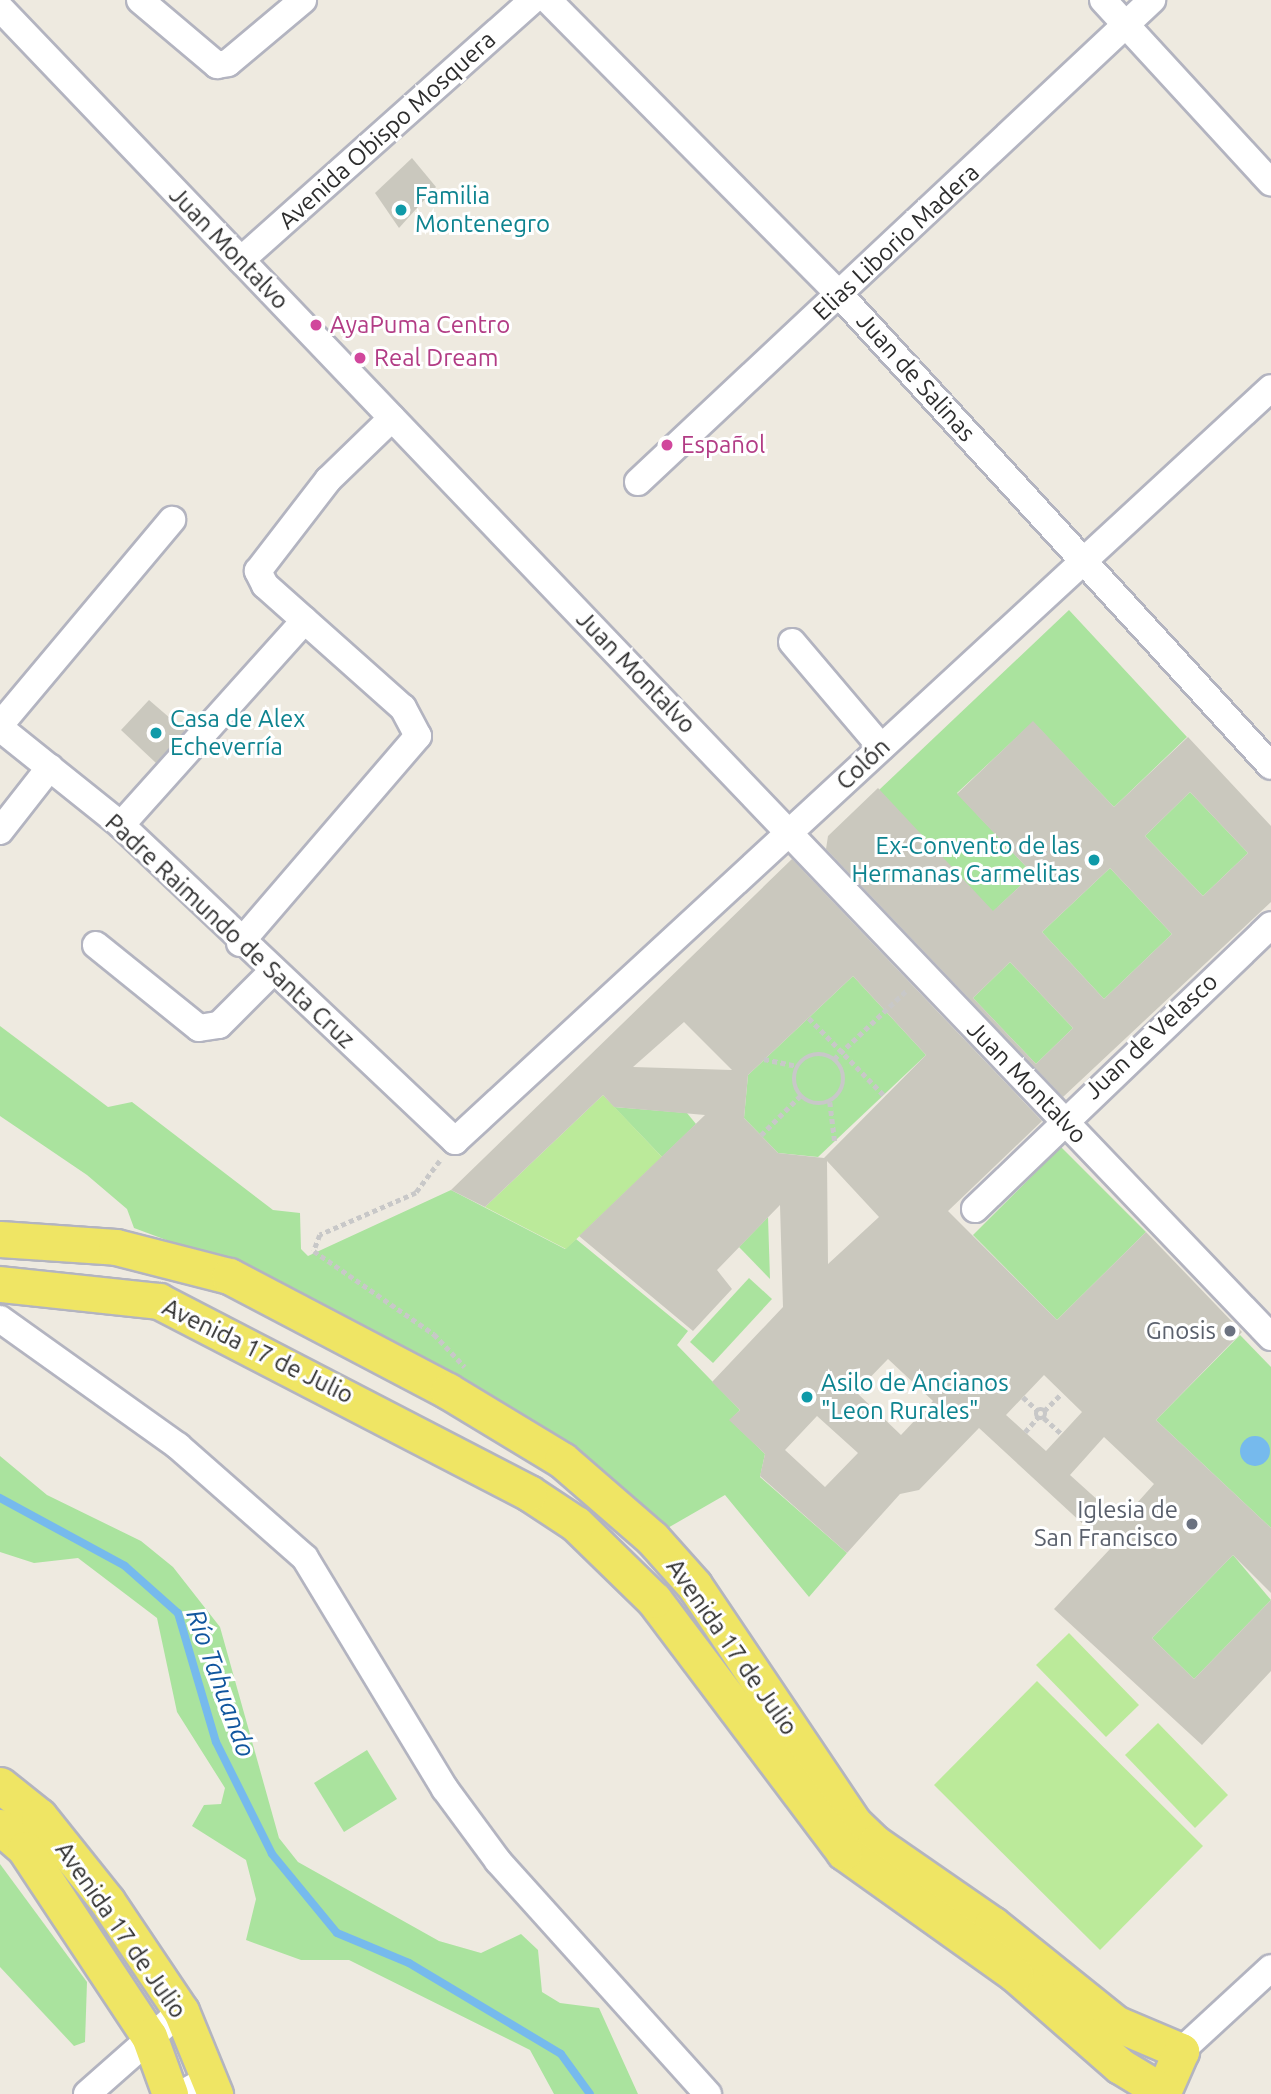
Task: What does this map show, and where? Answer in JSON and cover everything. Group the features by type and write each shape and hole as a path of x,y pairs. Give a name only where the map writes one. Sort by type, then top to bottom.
{"main road":[{"name":"Avenida 17 de Julio","path":"0,1239 116,1247 229,1276 448,1391 562,1460 652,1538 694,1585 854,1823 875,1843 992,1924 1115,2023 1181,2052"},
{"name":"Avenida 17 de Julio","path":"0,1284 159,1301 529,1493 576,1524 654,1600 844,1852 1015,1975 1120,2066 1167,2093"},
{"name":"Avenida 17 de Julio","path":"0,1785 73,1854 181,2011 202,2089"},
{"name":"Avenida 17 de Julio","path":"0,1827 25,1849 149,2036 170,2094"},
{"path":"1167,2093 1181,2052"}],"street":[{"path":"140,0 204,60 229,63 303,0"},
{"name":"Avenida Obispo Mosquera","path":"241,260 533,0"},
{"name":"Juan de Salinas","path":"548,0 840,295 1271,766"},
{"path":"1103,0 1271,183"},
{"name":"Elias Liborio Madera","path":"638,482 1128,26 1152,0"},
{"name":"Juan Montalvo","path":"0,8 1271,1337"},
{"name":"Colón","path":"455,1140 1271,388"},
{"path":"240,943 418,736 403,708 305,620 258,571 328,480 392,418"},
{"path":"0,726 172,520"},
{"path":"121,825 305,620"},
{"path":"792,642 881,747"},
{"name":"Padre Raimundo de Santa Cruz","path":"0,726 121,825 240,943 455,1140"},
{"path":"0,831 50,767"},
{"name":"Juan de Velasco","path":"975,1209 1062,1119 1271,925"},
{"path":"96,945 199,1028 219,1025 272,972"},
{"path":"0,1319 178,1446 305,1558 445,1789 498,1861 708,2094"},
{"path":"1181,2052 1271,1968"},
{"path":"87,2094 149,2036 181,2011"}],"path":[{"path":"834,1059 924,974"},
{"path":"809,1018 884,1095"},
{"path":"830,1102 813,1104 800,1096 793,1081 798,1066 818,1054 834,1059 844,1082 830,1102 835,1141"},
{"path":"764,1059 798,1066"},
{"path":"761,1135 800,1096"},
{"path":"448,1391 466,1371 463,1362 434,1334 321,1257 313,1243 416,1193 455,1140"},
{"path":"1025,1432 1062,1392"},
{"path":"1023,1397 1062,1434"}],"green space":[{"path":"1069,610 1187,737 1114,807 1033,722 957,793 1033,874 968,935 879,790"},
{"path":"1190,792 1248,853 1203,896 1145,836"},
{"path":"1110,868 1172,934 1104,999 1042,932"},
{"path":"1010,962 1073,1028 1036,1064 973,998"},
{"path":"853,976 926,1055 818,1157 778,1153 744,1118 748,1075"},
{"path":"0,1026 108,1107 132,1102 273,1210 300,1213 301,1249 308,1256 451,1190 565,1249 576,1239 688,1331 677,1345 740,1410 730,1420 765,1454 760,1477 847,1553 809,1597 725,1495 659,1533 255,1273 134,1228 127,1209 87,1175 0,1116"},
{"path":"603,1095 662,1157 566,1249 485,1207"},
{"path":"614,1107 687,1113 696,1124 662,1157"},
{"path":"1061,1147 1146,1232 1057,1320 973,1235"},
{"path":"768,1217 770,1279 739,1247"},
{"path":"749,1278 772,1299 713,1363 690,1342"},
{"path":"1240,1335 1271,1367 1271,1528 1156,1420"},
{"path":"0,1456 47,1495 141,1541 173,1567 220,1627 279,1838 298,1862 439,1941 481,1953 521,1934 538,1950 542,1992 560,2003 599,2008 638,2094 554,2094 530,2050 349,1960 301,1960 246,1940 256,1899 246,1860 192,1826 204,1805 221,1804 225,1788 177,1712 157,1618 78,1558 34,1563 0,1552"},
{"path":"1233,1555 1271,1600 1194,1679 1152,1638"},
{"path":"1069,1633 1139,1705 1106,1737 1036,1665"},
{"path":"1037,1681 1203,1846 1100,1950 934,1785"},
{"path":"1158,1723 1228,1795 1195,1828 1125,1755"},
{"path":"367,1750 397,1799 344,1832 314,1783"},
{"path":"0,1864 87,1982 85,2042 74,2046 0,1967"}],"water":[{"path":"1255,1436 1266,1440 1270,1451 1266,1462 1255,1466 1244,1462 1240,1451 1244,1440"}],"building":[{"name":"Familia Montenegro","path":"412,158 436,187 399,228 375,193"},
{"name":"Casa de Alex Echeverría","path":"149,700 185,731 156,763 121,730"},
{"name":"Ex-Convento de las Hermanas Carmelitas","path":"1033,721 1114,807 1188,737 1271,826 1271,902 1063,1097 826,849 828,836 878,788 993,911 1033,874 957,794","holes":["1190,792 1248,853 1203,896 1145,836","1110,868 1172,934 1104,999 1042,932","1010,962 1073,1028 1036,1064 973,998"]},
{"path":"792,859 1042,1121 948,1211 1057,1320 1146,1232 1242,1332 1156,1420 1271,1528 1271,1593 1233,1555 1152,1638 1194,1679 1271,1600 1271,1671 1202,1745 1054,1609 1110,1549 979,1428 919,1490 900,1494 847,1553 760,1476 765,1454 729,1420 740,1410 712,1382 783,1307 780,1205 717,1270 732,1289 693,1331 579,1236 705,1115 614,1107 603,1095 485,1207 451,1190","holes":["853,976 926,1055 824,1158 778,1153 744,1118 748,1075","684,1022 732,1070 633,1067","827,1161 879,1217 828,1264","888,1359 933,1401 901,1435 856,1392","1044,1375 1082,1412 1046,1451 1006,1415","817,1416 858,1453 825,1487 785,1450","1104,1437 1154,1484 1121,1521 1070,1475"]}],"waterway":[{"name":"Río Tahuando","path":"0,1498 125,1566 178,1613 216,1742 272,1854 337,1933 409,1963 561,2054 590,2094"}],"place":[{"name":"Familia Montenegro","path":"401,210"},
{"name":"AyaPuma Centro","path":"316,325"},
{"name":"Real Dream","path":"360,358"},
{"name":"Español","path":"667,445"},
{"name":"Casa de Alex Echeverría","path":"156,733"},
{"name":"Ex-Convento de las Hermanas Carmelitas","path":"1094,860"},
{"name":"Gnosis","path":"1230,1331"},
{"name":"Asilo de Ancianos \"Leon Rurales\"","path":"807,1397"},
{"name":"Iglesia de San Francisco","path":"1192,1524"}]}
